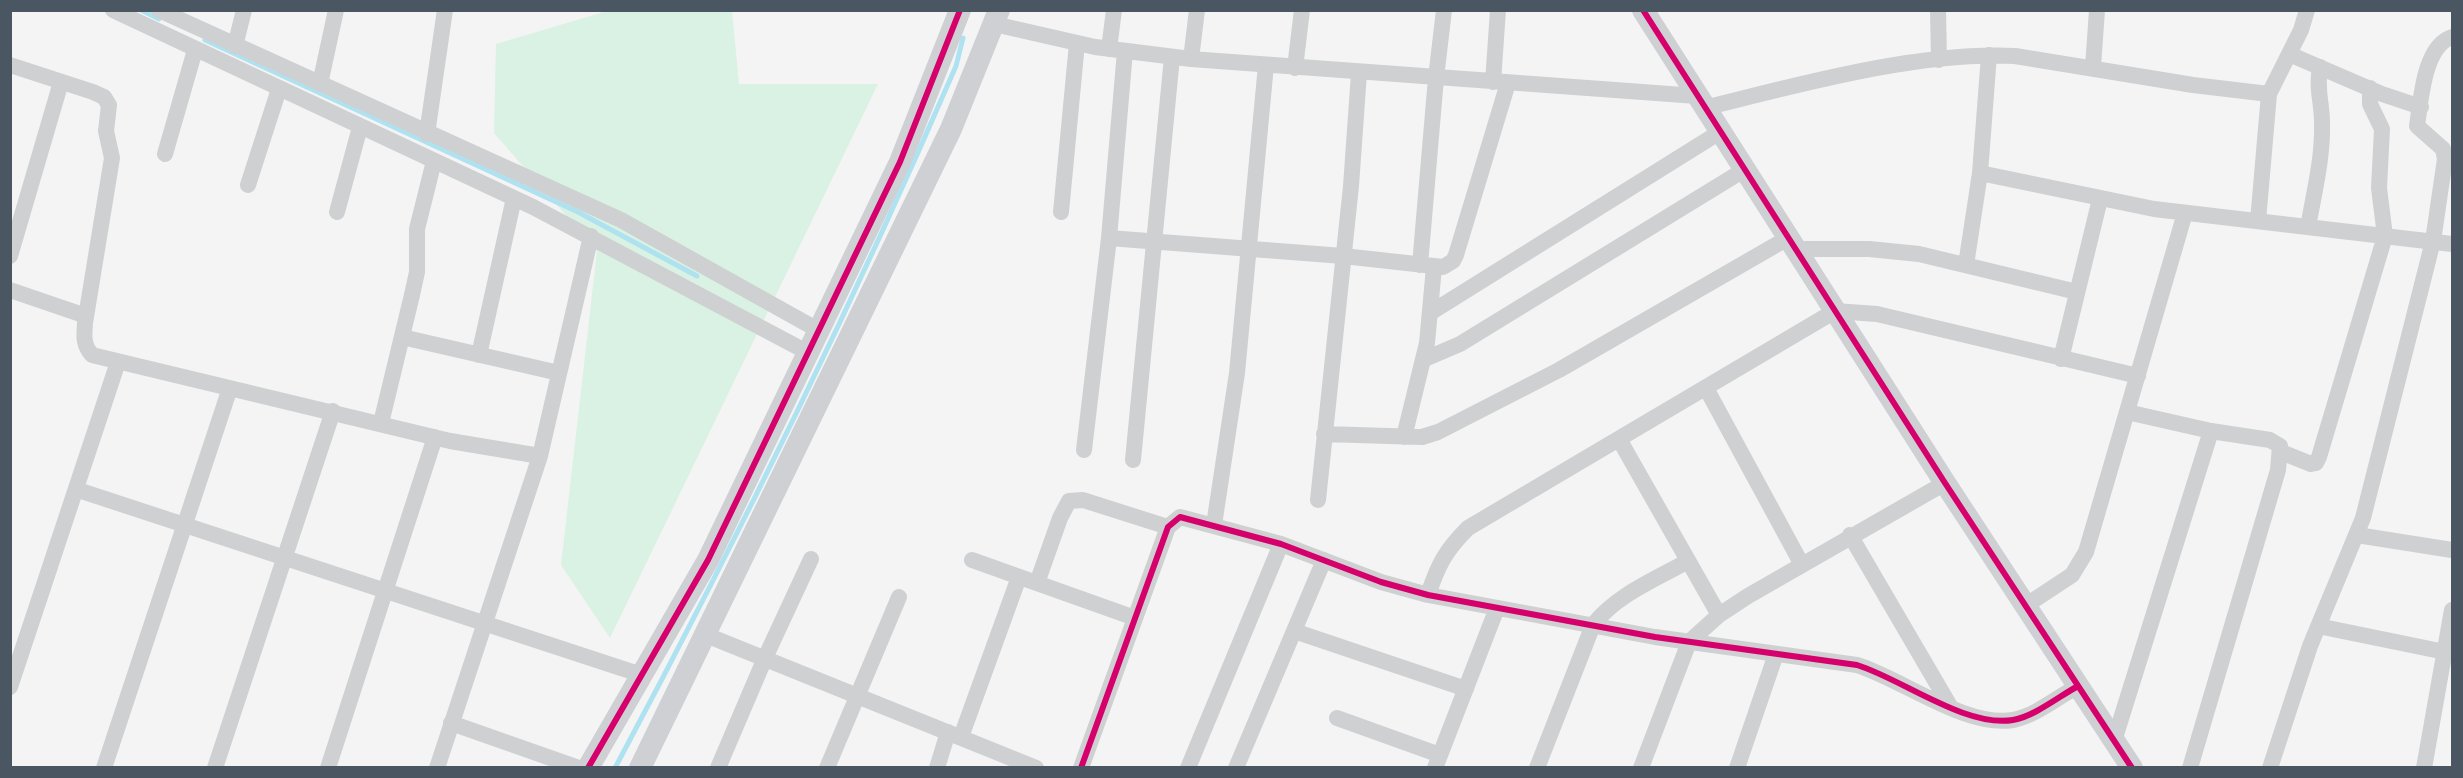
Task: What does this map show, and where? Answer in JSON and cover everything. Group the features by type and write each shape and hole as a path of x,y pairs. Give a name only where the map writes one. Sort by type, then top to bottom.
{"street":[{"path":"113,10 812,341"},
{"path":"159,10 621,220 812,341"},
{"path":"236,46 244,10"},
{"path":"320,84 336,10"},
{"path":"428,134 445,10"},
{"path":"588,768 708,560 900,162 960,10"},
{"path":"1084,450 1109,238 1117,50 1114,10"},
{"path":"1191,59 1197,10"},
{"path":"1295,68 1302,10"},
{"path":"1404,437 1425,358 1430,313 1427,266 1436,78 1444,10"},
{"path":"1109,238 1343,256 1427,266 1448,265 1456,255 1500,82 1498,10"},
{"path":"1643,10 1945,483 2132,768"},
{"path":"1938,10 1939,60"},
{"path":"2093,67 2097,10"},
{"path":"2258,221 2269,94 2301,30 2307,10"},
{"path":"640,768 951,129 997,17 1077,43 1172,57 1500,82 1701,102 1939,60 1989,55 2093,67 2193,85 2269,94"},
{"path":"2270,768 2318,626 2357,535 2433,241 2445,159 2443,149 2438,143 2417,126 2430,58 2438,44 2452,37"},
{"path":"1061,212 1077,43"},
{"path":"165,154 195,50"},
{"path":"2289,54 2421,107"},
{"path":"1966,265 1980,173 1989,55"},
{"path":"1133,460 1172,57"},
{"path":"10,65 104,97 109,105 106,130 112,158 84,339 86,349 92,355 435,437 540,456"},
{"path":"1214,525 1225,466 1237,373 1266,65"},
{"path":"2308,227 2320,151 2322,122 2317,90 2320,67"},
{"path":"1318,500 1359,73"},
{"path":"10,256 61,82"},
{"path":"2281,452 2311,464 2316,463 2319,457 2385,236 2379,188 2382,129 2370,104 2370,88"},
{"path":"248,184 279,89"},
{"path":"337,212 360,127"},
{"path":"1430,313 1720,132"},
{"path":"381,423 417,272 417,229 434,161"},
{"path":"1425,358 1460,344 1744,170"},
{"path":"1980,173 2100,199 2185,213 2452,244"},
{"path":"479,355 514,198"},
{"path":"2061,358 2100,199"},
{"path":"2025,606 2072,575 2086,552 2185,213"},
{"path":"436,768 540,456 591,236"},
{"path":"1324,434 1422,437 1457,424 1792,243 1919,254 2078,292"},
{"path":"10,290 86,316"},
{"path":"1428,595 1440,561 1449,546 1468,528 1835,311 1877,314 2138,376"},
{"path":"402,337 559,373"},
{"path":"10,687 78,490 118,362"},
{"path":"104,768 230,388"},
{"path":"1706,388 1801,563"},
{"path":"215,768 333,411"},
{"path":"2127,412 2211,431 2270,440 2280,446 2278,471 2190,768"},
{"path":"2115,741 2211,431"},
{"path":"328,768 435,437"},
{"path":"1619,439 1719,615"},
{"path":"1641,768 1689,642 1719,615 1801,563 1945,483"},
{"path":"78,490 642,675"},
{"path":"1037,583 1060,518 1070,501 1083,500 1168,527"},
{"path":"1081,768 1168,527 1180,517 1281,544 1381,582 1428,595 1689,642 1857,665 1880,672 1950,706 1991,720 2012,720 2028,714 2078,686"},
{"path":"2357,535 2452,550"},
{"path":"1850,536 1950,706"},
{"path":"1188,768 1281,544"},
{"path":"718,768 811,559"},
{"path":"972,560 1136,618"},
{"path":"1236,768 1324,560"},
{"path":"1537,768 1593,625 1601,614 1624,597 1688,561"},
{"path":"937,768 955,734 1019,577"},
{"path":"826,768 899,597"},
{"path":"1337,718 1437,761 1497,608"},
{"path":"2424,768 2452,610"},
{"path":"2318,626 2445,652"},
{"path":"1294,631 1466,689"},
{"path":"706,635 1036,768"},
{"path":"1737,768 1776,654"},
{"path":"451,723 579,768"}],"green space":[{"path":"607,11 732,11 739,84 878,84 610,638 561,565 597,251 494,133 496,44"}],"waterway":[{"path":"141,10 159,19"},
{"path":"615,768 750,508 877,244 956,66 963,38"},
{"path":"205,40 578,212 697,276"}],"cycle path":[{"path":"588,768 708,560 900,162 960,10"},
{"path":"1643,10 1945,483 2132,768"},
{"path":"1081,768 1168,527 1180,517 1281,544 1381,582 1428,595 1655,637 1857,665 1955,710 1995,721 2013,720 2030,715 2078,686"}]}
